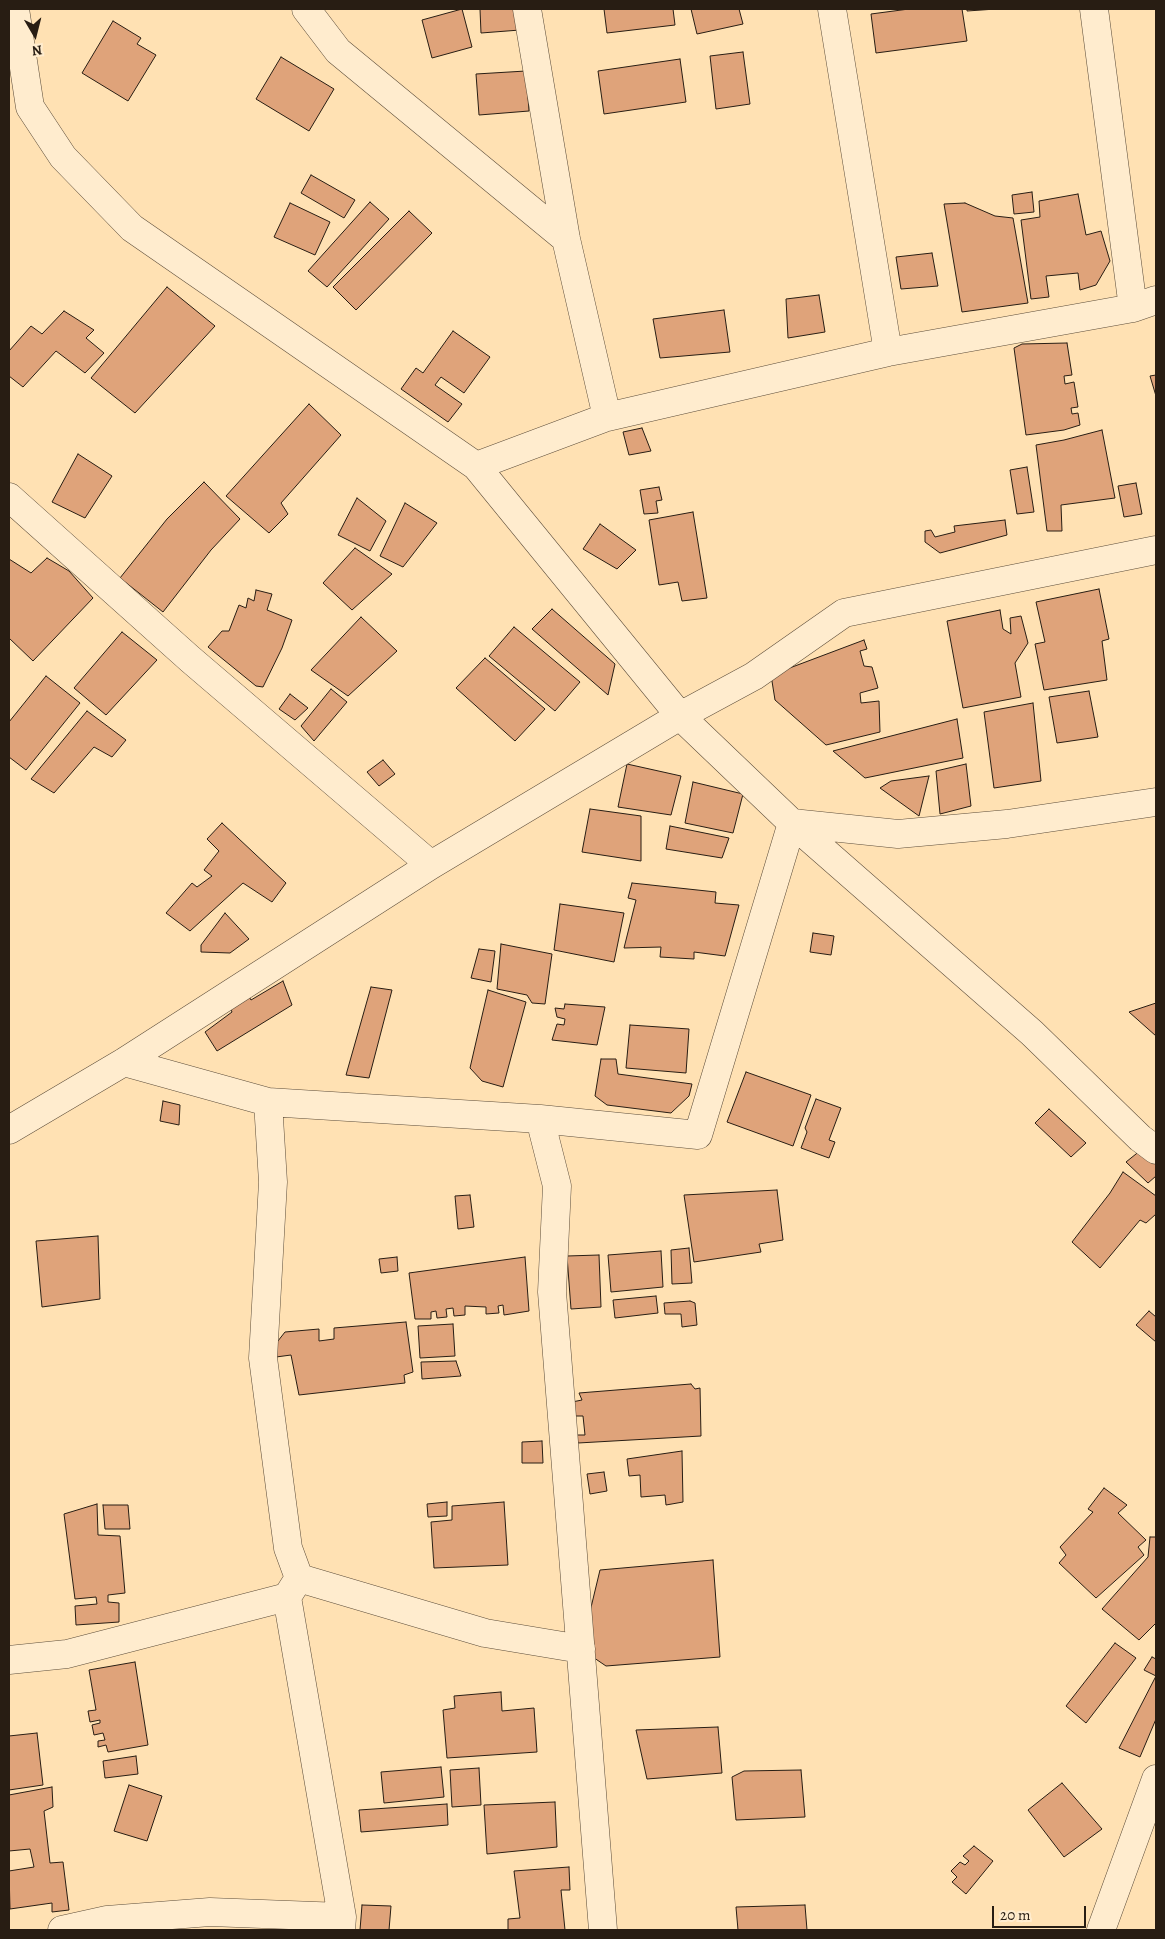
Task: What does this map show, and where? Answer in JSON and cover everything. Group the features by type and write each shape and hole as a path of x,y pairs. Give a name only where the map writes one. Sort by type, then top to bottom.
{"street":[{"path":"15,9 30,106 63,156 132,228 476,466 680,716 792,824 1032,1033 1151,1141"},
{"path":"306,9 338,51 566,239"},
{"path":"527,9 566,239 607,417"},
{"path":"832,9 888,352"},
{"path":"476,466 607,417 888,352 1145,304 1094,9"},
{"path":"9,497 190,659 431,865"},
{"path":"9,1130 124,1062 431,865 680,716 754,676 844,612 1156,550"},
{"path":"792,824 898,834 1007,824 1156,802"},
{"path":"124,1062 268,1102 540,1119 698,1135 792,824"},
{"path":"62,1930 107,1920 210,1912 341,1923 293,1588 263,1358 273,1182 268,1102"},
{"path":"540,1119 558,1186 552,1292 603,1930"},
{"path":"9,1660 67,1654 293,1588 485,1633 581,1649"},
{"path":"1101,1930 1156,1779"}],"building":[{"path":"462,9 472,47 432,58 422,20"},
{"path":"480,9 518,9 520,30 481,33"},
{"path":"604,9 673,9 675,25 607,33"},
{"path":"691,9 739,9 743,24 697,34"},
{"path":"909,9 962,9 967,41 876,53 871,14"},
{"path":"967,9 996,9 967,11"},
{"path":"113,21 141,38 137,44 156,55 128,101 82,73"},
{"path":"743,52 750,104 716,109 710,56"},
{"path":"281,57 334,89 309,131 256,99"},
{"path":"680,59 686,102 604,114 598,71"},
{"path":"526,71 529,111 479,115 476,74"},
{"path":"311,175 355,200 344,218 301,193"},
{"path":"1032,192 1034,212 1014,214 1012,195"},
{"path":"1078,194 1086,235 1101,231 1110,261 1096,285 1080,290 1078,273 1046,276 1049,297 1031,299 1021,220 1040,217 1039,201"},
{"path":"370,202 389,219 327,287 308,271"},
{"path":"290,203 330,222 315,255 274,237"},
{"path":"965,203 995,216 1013,218 1028,303 962,312 944,204"},
{"path":"409,211 432,233 356,310 333,287"},
{"path":"932,253 938,286 901,289 896,257"},
{"path":"167,287 215,326 135,413 91,378"},
{"path":"819,295 825,332 788,338 786,299"},
{"path":"724,310 730,352 660,358 653,319"},
{"path":"64,311 94,330 86,338 104,353 85,373 56,351 23,387 9,376 9,351 31,326 42,334"},
{"path":"453,331 490,357 464,393 441,377 435,385 462,404 448,422 401,389 416,368 423,373"},
{"path":"1067,343 1072,375 1064,376 1065,384 1074,382 1078,407 1071,408 1072,414 1078,413 1080,425 1064,430 1026,435 1014,348 1022,344"},
{"path":"1156,375 1156,396 1150,376"},
{"path":"309,404 341,435 281,503 288,514 269,533 226,496"},
{"path":"642,428 651,451 629,455 623,432"},
{"path":"1102,430 1115,498 1061,505 1062,531 1047,531 1036,445"},
{"path":"78,454 112,476 85,518 52,502"},
{"path":"1027,467 1034,512 1017,514 1010,470"},
{"path":"204,482 240,519 211,550 163,612 120,578 167,519"},
{"path":"1136,483 1142,514 1124,517 1118,486"},
{"path":"659,487 662,500 656,501 658,513 644,514 640,490"},
{"path":"357,498 386,521 370,551 338,535"},
{"path":"405,503 437,523 403,567 380,556"},
{"path":"693,512 707,598 682,601 678,582 659,585 649,520"},
{"path":"1005,520 1007,535 940,553 925,542 925,531 931,530 935,537 955,532 954,526"},
{"path":"600,524 636,550 617,569 583,549"},
{"path":"355,548 392,574 352,610 323,583"},
{"path":"47,558 69,571 93,598 33,661 9,638 9,559 31,573"},
{"path":"1099,589 1109,639 1102,641 1107,680 1044,690 1035,644 1045,642 1036,602"},
{"path":"256,590 272,594 267,610 292,620 282,648 263,687 256,686 208,647 222,631 229,631 239,605 246,608 248,598 254,601"},
{"path":"552,609 615,664 608,695 532,629"},
{"path":"1000,610 1003,629 1011,634 1010,618 1021,616 1028,643 1015,663 1021,697 963,708 947,621"},
{"path":"361,617 397,651 348,696 311,670"},
{"path":"514,627 580,682 555,711 489,656"},
{"path":"122,632 157,660 106,715 74,688"},
{"path":"864,640 867,649 860,651 864,666 872,667 878,688 860,693 861,703 879,701 880,732 826,745 775,700 771,675"},
{"path":"485,658 545,709 515,741 456,688"},
{"path":"46,676 80,703 26,770 9,757 9,722"},
{"path":"331,689 347,702 314,741 301,726"},
{"path":"1089,691 1098,737 1057,743 1049,697"},
{"path":"290,694 308,708 295,720 279,709"},
{"path":"1033,703 1041,781 994,788 984,712"},
{"path":"87,711 126,740 112,757 94,747 54,793 31,779"},
{"path":"957,719 963,758 865,778 833,751"},
{"path":"383,760 395,774 379,786 367,772"},
{"path":"627,764 681,776 671,815 618,807"},
{"path":"966,764 971,806 940,814 936,771"},
{"path":"929,776 919,816 880,788 891,781"},
{"path":"693,782 743,794 733,833 685,823"},
{"path":"590,809 641,816 641,861 582,852"},
{"path":"222,823 286,883 272,902 243,883 190,931 166,913 192,883 197,887 212,876 204,870 219,851 207,839"},
{"path":"670,826 729,838 722,858 666,849"},
{"path":"632,883 716,892 715,903 739,905 725,956 694,952 694,959 660,957 661,947 624,948 636,900 628,898"},
{"path":"560,904 624,913 614,962 554,950"},
{"path":"225,913 249,939 230,953 201,952 201,945"},
{"path":"813,933 834,936 831,955 810,952"},
{"path":"501,944 552,954 545,1004 532,1003 527,995 497,989"},
{"path":"479,949 495,951 491,982 471,978"},
{"path":"283,981 292,1005 217,1051 205,1032 232,1012 229,1005 247,993 251,1000"},
{"path":"371,987 392,990 369,1078 346,1075"},
{"path":"488,990 526,1002 503,1087 482,1081 470,1068"},
{"path":"1156,1003 1156,1036 1129,1012"},
{"path":"565,1004 605,1007 597,1045 552,1040 557,1024 564,1025 565,1019 557,1017 555,1008 564,1009"},
{"path":"630,1025 689,1029 686,1073 626,1068"},
{"path":"601,1059 616,1059 618,1074 692,1084 689,1096 671,1113 607,1105 595,1096"},
{"path":"746,1072 811,1095 793,1146 727,1122"},
{"path":"816,1099 841,1108 829,1140 835,1142 829,1158 801,1148 807,1132 805,1128"},
{"path":"163,1101 180,1105 179,1125 160,1121"},
{"path":"1049,1109 1086,1143 1071,1157 1035,1123"},
{"path":"1141,1150 1156,1163 1156,1176 1148,1183 1126,1162"},
{"path":"1123,1172 1156,1196 1156,1214 1146,1223 1140,1220 1100,1268 1072,1242 1110,1193"},
{"path":"777,1190 783,1240 759,1244 761,1252 694,1262 684,1195"},
{"path":"470,1195 474,1227 458,1229 455,1196"},
{"path":"98,1236 100,1299 42,1307 36,1241"},
{"path":"689,1248 692,1283 672,1284 671,1250"},
{"path":"661,1251 663,1287 611,1292 608,1255"},
{"path":"599,1255 601,1307 571,1309 567,1256"},
{"path":"397,1257 398,1271 381,1273 379,1259"},
{"path":"525,1257 529,1311 504,1315 503,1305 498,1306 499,1313 486,1314 486,1307 465,1306 465,1315 454,1316 453,1308 446,1309 447,1317 437,1318 436,1311 431,1312 431,1319 415,1319 409,1273"},
{"path":"656,1296 658,1313 615,1318 613,1300"},
{"path":"690,1301 695,1303 697,1325 682,1327 681,1314 665,1314 664,1303"},
{"path":"1149,1311 1156,1317 1156,1342 1136,1325"},
{"path":"406,1322 413,1372 404,1375 405,1383 299,1395 291,1355 276,1357 274,1346 285,1332 319,1329 319,1341 334,1339 334,1328"},
{"path":"453,1324 455,1356 420,1358 418,1326"},
{"path":"456,1361 461,1376 422,1379 421,1362"},
{"path":"691,1384 695,1389 700,1388 701,1436 578,1443 576,1435 585,1435 583,1416 574,1416 572,1402 582,1400 579,1393"},
{"path":"542,1441 543,1463 522,1463 522,1442"},
{"path":"682,1451 683,1502 666,1505 665,1495 641,1497 640,1475 629,1476 627,1459"},
{"path":"604,1472 607,1491 590,1494 587,1474"},
{"path":"1104,1488 1127,1505 1118,1513 1146,1540 1138,1547 1144,1555 1096,1598 1059,1563 1066,1555 1060,1547 1093,1512 1088,1509"},
{"path":"447,1502 447,1516 428,1517 427,1504"},
{"path":"504,1502 508,1565 434,1568 431,1522 452,1520 452,1506"},
{"path":"97,1504 98,1535 120,1536 125,1593 108,1595 108,1602 119,1603 119,1622 76,1625 75,1606 97,1604 96,1597 75,1599 64,1514"},
{"path":"103,1505 128,1505 130,1529 105,1529"},
{"path":"1150,1537 1156,1537 1156,1623 1139,1640 1102,1609 1148,1557"},
{"path":"713,1560 720,1657 606,1666 581,1649 600,1570"},
{"path":"1115,1643 1136,1658 1086,1723 1066,1706"},
{"path":"1152,1657 1156,1659 1156,1676 1144,1670"},
{"path":"135,1662 148,1745 108,1752 106,1745 98,1747 98,1741 105,1740 103,1733 94,1735 92,1725 100,1723 100,1720 90,1722 88,1711 96,1710 89,1670"},
{"path":"1156,1676 1156,1719 1140,1757 1119,1748"},
{"path":"501,1692 502,1711 534,1708 537,1752 447,1758 443,1710 455,1708 454,1696"},
{"path":"718,1727 722,1773 647,1779 636,1730"},
{"path":"37,1733 43,1785 9,1790 9,1736"},
{"path":"136,1756 138,1774 105,1778 103,1761"},
{"path":"441,1767 444,1797 384,1803 381,1772"},
{"path":"479,1768 481,1805 452,1807 450,1770"},
{"path":"801,1770 805,1817 736,1820 732,1777 744,1771"},
{"path":"1062,1783 1102,1829 1064,1857 1028,1810"},
{"path":"129,1785 162,1796 147,1841 114,1831"},
{"path":"52,1787 53,1807 44,1811 50,1863 63,1862 69,1910 52,1912 52,1903 10,1909 9,1871 34,1867 30,1849 9,1851 9,1795"},
{"path":"555,1802 557,1847 487,1854 484,1805"},
{"path":"447,1804 448,1825 361,1832 359,1810"},
{"path":"974,1846 993,1861 966,1894 952,1882 957,1877 951,1871 960,1862 965,1865 969,1861 963,1856"},
{"path":"569,1867 570,1890 561,1890 565,1930 508,1930 508,1919 520,1918 514,1871"},
{"path":"362,1905 391,1906 389,1930 360,1930"},
{"path":"805,1905 807,1930 738,1930 736,1907"}]}
